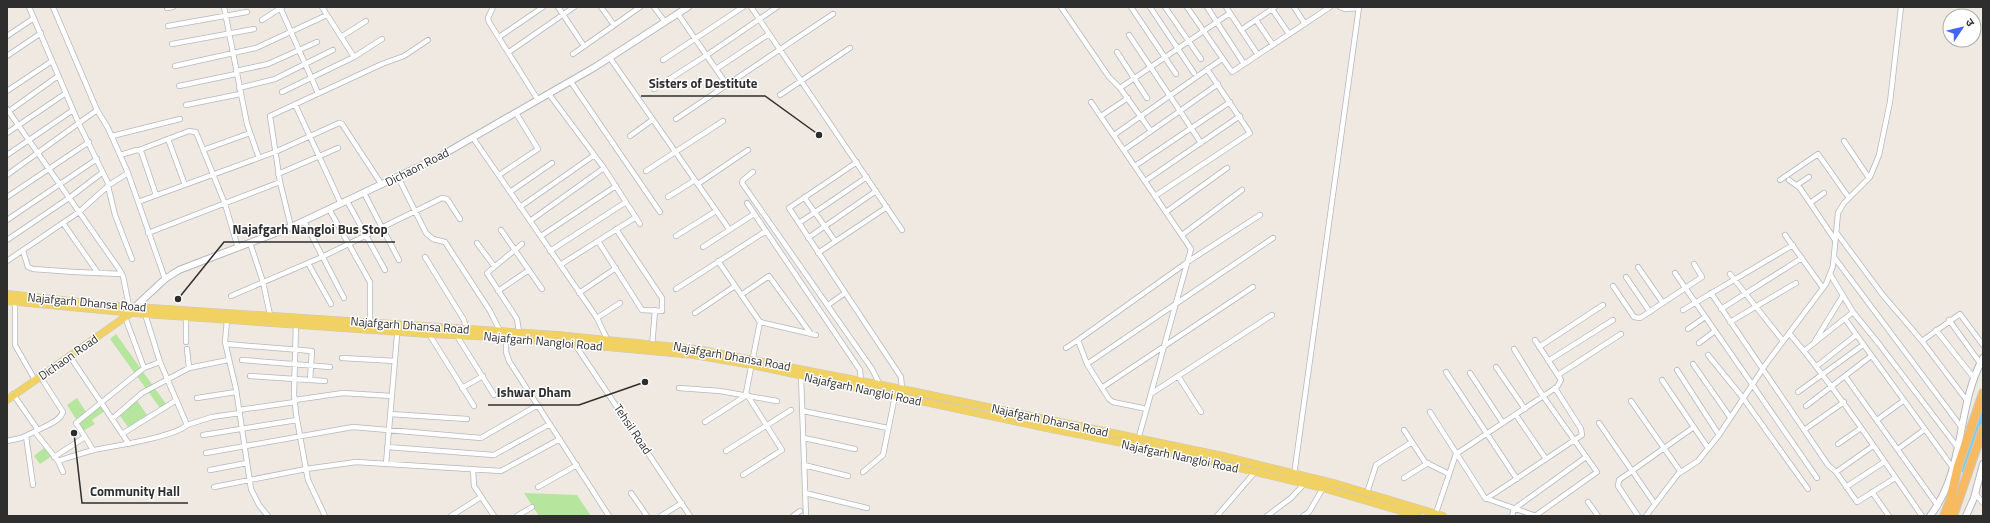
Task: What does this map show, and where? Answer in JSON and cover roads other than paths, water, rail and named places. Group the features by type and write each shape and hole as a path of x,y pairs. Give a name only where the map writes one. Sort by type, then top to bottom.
{"highway":[{"path":"1944,516 1950,501 1958,466 1983,393"},
{"path":"1953,516 1983,429"}],"main road":[{"name":"Najafgarh Dhansa Road","path":"7,294 106,305 130,311 270,315 296,320 370,322 398,328 466,329 504,333 519,332 607,339 652,347"},
{"path":"7,301 130,311"},
{"name":"Najafgarh Nangloi Road","path":"130,311 145,314 227,320 296,320 398,328 429,334 457,336 504,333 611,347 652,347 752,362 801,376 871,387 895,396 1137,446 1170,449 1209,461 1255,472 1306,480 1323,488 1418,516"},
{"name":"Dichaon Road","path":"7,400 13,394 38,378 130,311"},
{"name":"Najafgarh Dhansa Road","path":"752,362 862,381 871,387 880,385 902,389 1139,438 1170,449 1211,454 1293,477"},
{"path":"1209,461 1211,454"},
{"path":"1306,480 1368,493 1438,515"}],"street":[{"path":"29,7 79,124 98,159 109,185 115,215 132,259"},
{"path":"53,7 97,110 112,136 128,173 165,279"},
{"path":"167,8 173,7"},
{"path":"224,7 240,94 250,133 259,158"},
{"path":"262,20 281,7 318,93"},
{"path":"175,66 256,48 292,33 330,7"},
{"path":"493,7 488,18 538,100"},
{"path":"499,37 543,7"},
{"path":"558,7 584,46"},
{"path":"509,52 574,7"},
{"path":"601,7 614,25"},
{"path":"572,54 640,7"},
{"path":"654,7 665,22"},
{"name":"Dichaon Road","path":"130,311 165,279 184,268 250,244 291,227 438,158 571,82 688,7"},
{"path":"663,60 743,7"},
{"path":"751,7 902,230"},
{"path":"654,89 777,7"},
{"path":"1061,7 1110,77 1128,98 1151,131"},
{"path":"1131,7 1176,74"},
{"path":"1150,7 1194,73"},
{"path":"1165,7 1201,59"},
{"path":"1187,7 1231,72 1330,7"},
{"path":"1207,7 1244,64"},
{"path":"1226,7 1258,55"},
{"path":"1294,7 1305,24"},
{"path":"1317,7 1321,13"},
{"path":"1293,477 1358,8 1344,9 1340,7"},
{"path":"1646,516 1680,472 1696,463 1719,434 1752,384 1823,288 1830,274 1834,257 1838,213 1849,198 1870,178 1880,155 1886,129 1897,55 1901,7"},
{"path":"1241,30 1273,8 1289,34"},
{"path":"324,11 354,57"},
{"path":"168,26 247,12"},
{"path":"1120,88 1230,13"},
{"path":"678,14 727,85"},
{"path":"676,119 833,14"},
{"path":"7,36 34,18"},
{"path":"1256,20 1273,45"},
{"path":"341,37 366,21"},
{"path":"172,44 254,29"},
{"path":"7,56 41,34"},
{"path":"716,69 769,34"},
{"path":"1129,35 1201,143"},
{"path":"282,92 354,57 382,39"},
{"path":"291,227 278,174 270,116 318,93 404,56 428,40"},
{"path":"179,86 268,64 317,42"},
{"path":"780,95 850,48"},
{"path":"239,88 268,82 306,65 333,50"},
{"path":"1117,52 1147,98"},
{"path":"610,58 729,229"},
{"path":"1114,135 1222,59"},
{"path":"7,91 52,60"},
{"path":"1155,196 1250,133 1208,69"},
{"path":"58,76 10,109 18,125 122,274 144,368"},
{"path":"571,82 660,212"},
{"path":"1124,150 1218,84"},
{"path":"7,133 66,93"},
{"path":"186,105 240,94"},
{"path":"549,94 604,168 640,224"},
{"path":"1101,116 1128,98"},
{"path":"1092,102 1191,249 1189,261 1137,446"},
{"path":"1135,166 1230,102"},
{"path":"295,104 341,204"},
{"path":"7,155 73,110"},
{"path":"7,175 97,110"},
{"path":"499,175 538,149 537,144 516,113"},
{"path":"1145,181 1240,116"},
{"path":"112,136 180,119"},
{"path":"630,136 652,120"},
{"path":"646,171 723,121"},
{"path":"138,202 275,152 341,123 382,184"},
{"path":"120,155 193,131 198,135 214,174 225,204 238,248"},
{"path":"203,150 250,133"},
{"path":"473,138 597,318 611,347"},
{"path":"168,139 185,185"},
{"path":"1844,141 1870,178"},
{"path":"7,198 89,142"},
{"path":"278,174 338,148"},
{"path":"139,150 142,153 156,195"},
{"path":"668,197 696,182 748,150"},
{"path":"1780,180 1818,154 1849,198"},
{"path":"520,207 594,156"},
{"path":"7,220 98,159"},
{"path":"857,162 789,208 901,377 902,389"},
{"path":"510,192 552,163"},
{"path":"530,221 604,168"},
{"path":"1166,212 1228,168"},
{"path":"7,240 69,198 103,172"},
{"path":"753,172 743,180 742,183 872,369 880,385"},
{"path":"7,262 80,212 109,185 128,173"},
{"path":"398,177 414,211 430,238 446,242 490,310 504,333 506,352 509,361 609,516"},
{"path":"799,223 867,177"},
{"path":"1797,185 1809,177"},
{"path":"1789,180 1797,185 1835,240"},
{"path":"148,233 280,182"},
{"path":"541,236 616,186"},
{"path":"1182,235 1242,190"},
{"path":"808,238 876,191"},
{"path":"364,193 399,260"},
{"path":"1810,203 1824,193"},
{"path":"231,296 322,258 382,226 445,197 460,219"},
{"path":"804,198 835,241"},
{"path":"347,201 385,270"},
{"path":"550,251 626,202"},
{"path":"747,203 860,370 862,381"},
{"path":"818,253 887,207"},
{"path":"330,209 370,282 370,322"},
{"path":"676,236 716,211"},
{"path":"703,247 754,214"},
{"path":"1066,348 1189,261 1260,215"},
{"path":"560,265 636,217"},
{"path":"304,221 344,298"},
{"path":"63,223 98,273"},
{"path":"598,241 642,310 662,311 662,298 616,229"},
{"path":"501,230 542,289"},
{"path":"676,289 766,231"},
{"path":"1836,232 1882,294 1922,341 1968,402"},
{"path":"1785,235 1823,288"},
{"path":"1087,364 1273,238"},
{"path":"477,243 494,266"},
{"path":"250,244 263,282 270,315"},
{"path":"519,332 517,318 487,273 522,244"},
{"path":"1683,310 1793,245"},
{"path":"22,251 28,267 33,269 122,274"},
{"path":"425,257 464,320 466,329"},
{"path":"1834,257 1962,428"},
{"path":"1721,309 1802,258"},
{"path":"718,261 741,295 760,322 814,335 769,276 741,295"},
{"path":"308,263 331,304"},
{"path":"1613,286 1636,319 1640,318 1702,277 1694,264"},
{"path":"1638,267 1663,303"},
{"path":"579,292 616,268"},
{"path":"498,291 529,270"},
{"path":"1675,273 1817,478"},
{"path":"1730,274 1783,341"},
{"path":"1830,274 1842,297 1853,312 1880,344 1958,448"},
{"path":"1626,277 1650,312"},
{"path":"1730,322 1796,283"},
{"path":"695,313 735,286"},
{"path":"1103,387 1253,287"},
{"path":"828,305 844,293"},
{"path":"1711,293 1828,465 1836,472 1857,502 1895,478"},
{"path":"1813,344 1842,297"},
{"path":"7,441 26,436 37,431 53,422 61,416 63,412 15,344 15,302"},
{"path":"597,318 620,303"},
{"path":"1539,347 1603,305"},
{"path":"652,347 655,310"},
{"path":"1804,351 1853,312"},
{"path":"145,314 166,379 187,425"},
{"path":"1152,393 1272,314"},
{"path":"1922,341 1949,320 1960,314 1983,344"},
{"path":"186,317 186,342"},
{"path":"1688,329 1705,317"},
{"path":"1845,319 1953,468"},
{"path":"227,320 226,344 228,360 236,392 251,489 259,505 268,516"},
{"path":"296,320 295,401 299,436 308,480 325,516"},
{"path":"1548,361 1613,320"},
{"path":"1930,516 1945,494 1958,448 1974,378 1982,360 1949,320"},
{"path":"743,475 782,452 782,449 746,395 760,322"},
{"path":"386,464 398,328"},
{"path":"1699,343 1715,330"},
{"path":"1936,330 1974,378"},
{"path":"1789,333 1824,374 1922,516"},
{"path":"429,334 474,406"},
{"path":"1558,375 1621,334"},
{"path":"1818,366 1856,335"},
{"path":"457,336 494,395"},
{"path":"1078,340 1087,364 1111,401 1147,409"},
{"path":"1438,515 1456,454 1555,388 1561,380 1534,340"},
{"name":"Tehsil Road","path":"574,343 690,516"},
{"path":"226,344 312,351 310,380"},
{"path":"1798,392 1863,345"},
{"path":"187,349 189,368"},
{"path":"1430,412 1486,499 1535,516 1597,474 1543,396 1514,349"},
{"path":"69,355 129,444"},
{"path":"1708,355 1743,398 1808,489"},
{"path":"1806,406 1871,356"},
{"path":"342,358 395,361"},
{"path":"112,419 142,393 166,379 189,368 228,360"},
{"path":"242,360 330,367"},
{"path":"93,450 76,422 144,368 160,362"},
{"path":"1693,364 1730,417"},
{"path":"1496,367 1525,408"},
{"path":"1676,370 1719,434"},
{"path":"1446,372 1486,435 1517,479"},
{"path":"1470,374 1503,423"},
{"path":"250,376 325,381"},
{"path":"462,388 482,376"},
{"path":"801,376 806,516"},
{"path":"1178,376 1201,412"},
{"path":"1845,376 1938,506"},
{"path":"1662,380 1708,448"},
{"path":"679,388 746,395 777,401"},
{"path":"1486,499 1574,440 1582,432 1555,388"},
{"path":"196,398 236,392"},
{"path":"56,459 93,450 129,444 167,433 212,417 239,411 343,393 392,396"},
{"path":"13,394 63,472"},
{"path":"705,422 746,395"},
{"path":"863,472 883,455 895,396"},
{"path":"122,434 176,401"},
{"path":"1631,401 1680,472"},
{"path":"1877,420 1903,401"},
{"path":"1804,430 1844,402"},
{"path":"206,453 353,427 481,438 538,405"},
{"path":"726,451 791,410"},
{"path":"803,411 888,428"},
{"path":"390,414 466,419"},
{"path":"1516,415 1546,459"},
{"path":"203,435 297,420"},
{"path":"1599,423 1655,504"},
{"path":"387,447 494,455 550,424"},
{"path":"1638,516 1618,483 1663,448 1694,427"},
{"path":"1838,444 1861,428"},
{"path":"1404,430 1424,461 1449,474"},
{"path":"1898,449 1924,430"},
{"path":"26,436 33,484"},
{"path":"56,459 85,437"},
{"path":"804,438 855,450"},
{"path":"214,487 249,479 356,462 501,471 560,439"},
{"path":"1368,493 1376,465 1412,442"},
{"path":"1836,472 1873,446"},
{"path":"1512,516 1514,509 1586,457"},
{"path":"1846,486 1884,462"},
{"path":"210,470 247,463"},
{"path":"1404,478 1428,463"},
{"path":"538,487 577,465"},
{"path":"804,465 848,476"},
{"path":"1966,516 1983,467"},
{"path":"473,470 473,483 494,516"},
{"path":"1217,516 1255,472"},
{"path":"1267,516 1291,498 1306,480"},
{"path":"1303,516 1309,512 1323,488"},
{"path":"1872,492 1890,516"},
{"path":"631,493 647,516"},
{"path":"805,493 867,508"},
{"path":"1975,493 1983,503"},
{"path":"451,516 481,497"},
{"path":"660,516 682,502"},
{"path":"1588,502 1598,516"},
{"path":"517,516 532,507"},
{"path":"793,516 800,511"}],"waterway":[{"path":"1966,469 1982,405"}],"place":[{"name":"Sisters of Destitute","path":"819,135"},
{"name":"Najafgarh Nangloi Bus Stop","path":"178,299"},
{"name":"Ishwar Dham","path":"645,382"},
{"name":"Community Hall","path":"74,433"}]}
